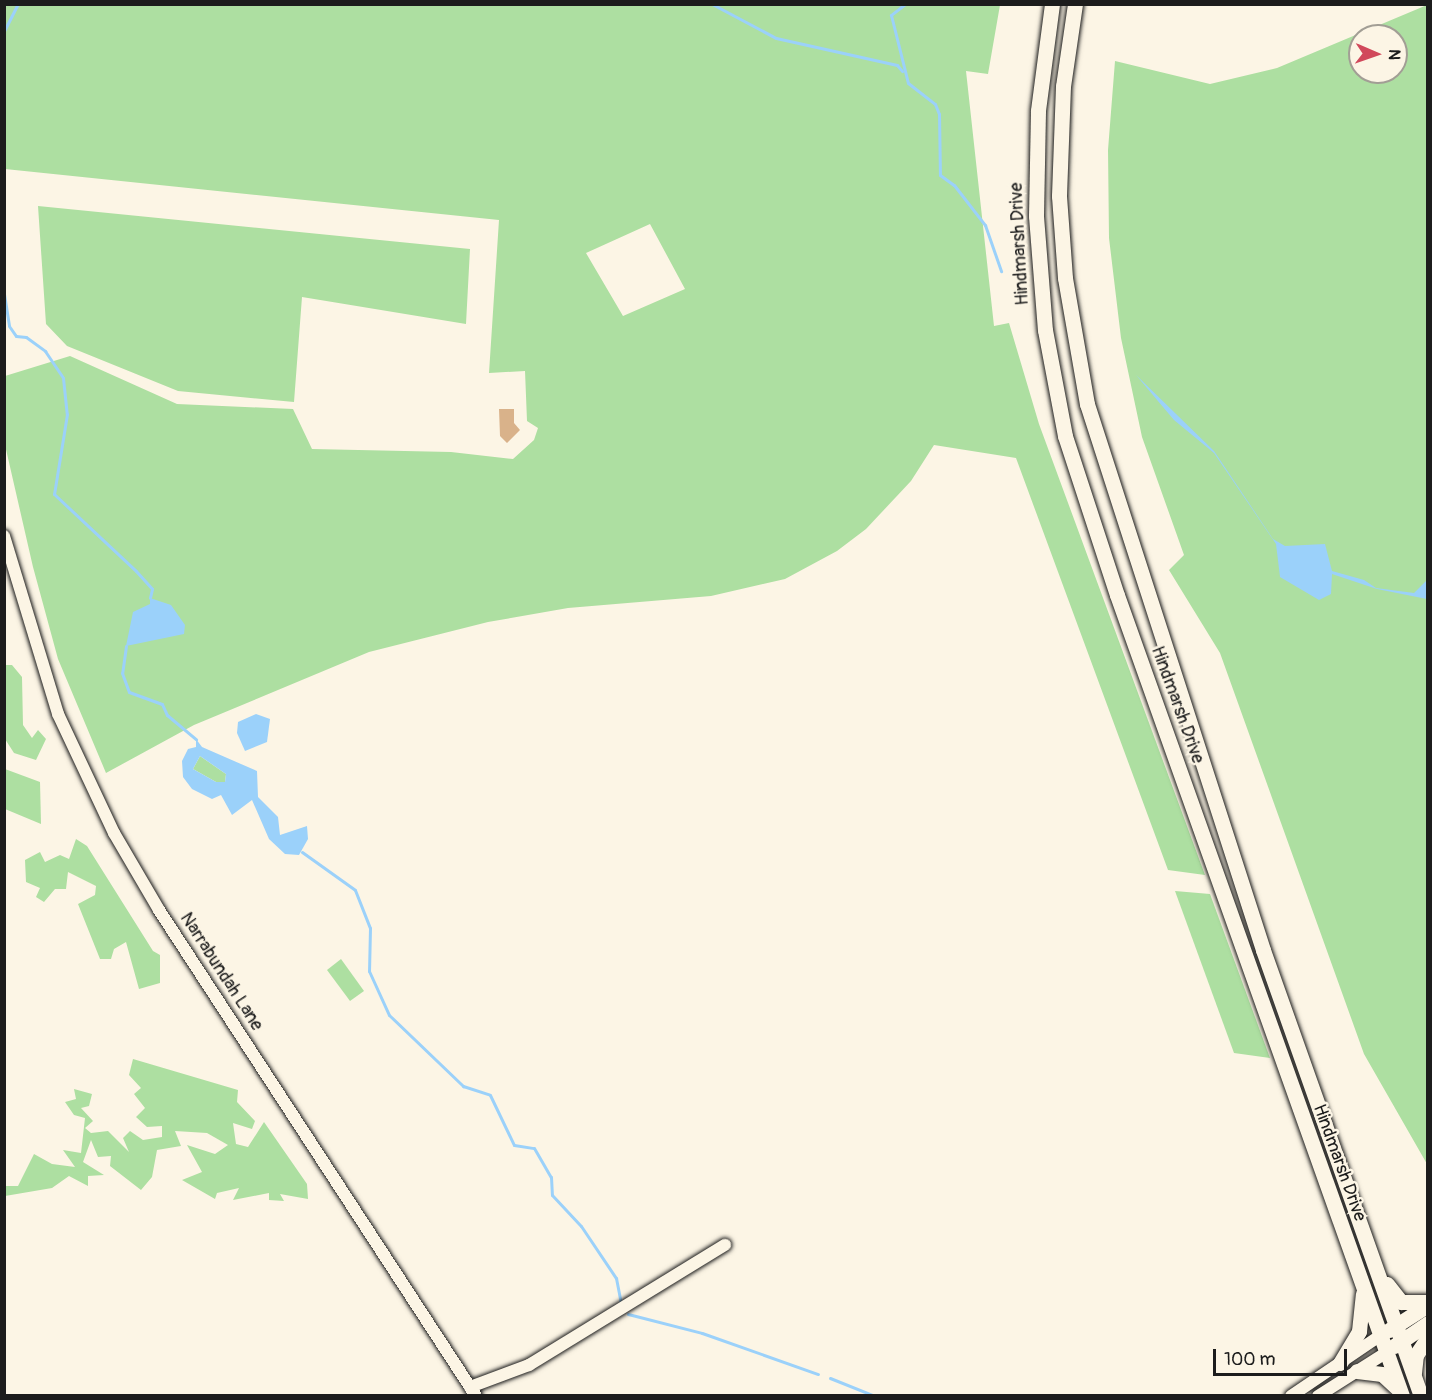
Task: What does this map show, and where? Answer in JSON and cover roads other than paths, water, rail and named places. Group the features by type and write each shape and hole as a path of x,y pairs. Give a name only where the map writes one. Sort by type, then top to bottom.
{"main road":[{"name":"Hindmarsh Drive","path":"1052,4 1041,86 1036,177 1040,284 1054,386 1083,498 1402,1394"},
{"name":"Hindmarsh Drive","path":"1075,4 1063,86 1059,196 1077,359 1101,450 1239,880 1421,1395"},
{"path":"1221,887 1239,880"},
{"path":"1363,1235 1394,1297 1411,1304 1428,1304"},
{"path":"1340,1363 1361,1323 1362,1280"},
{"path":"1381,1335 1428,1304"},
{"path":"1387,1352 1428,1323"},
{"path":"1414,1375 1416,1355 1428,1337"},
{"path":"1357,1371 1382,1374 1402,1394"}],"street":[{"name":"Narrabundah Lane","path":"4,536 58,714 118,842 473,1391"},
{"path":"473,1391 529,1365 725,1245"},
{"path":"1291,1395 1381,1335"},
{"path":"1318,1395 1387,1352"}],"water":[{"path":"1136,375 1214,451 1273,539 1285,546 1325,544 1332,571 1364,580 1376,588 1414,593 1427,580 1427,599 1377,589 1332,574 1331,594 1319,600 1280,577 1276,544 1214,453 1174,420"},
{"path":"150,598 171,605 185,625 184,634 126,646 133,612 150,604"},
{"path":"256,714 270,719 267,742 245,751 237,733 238,722"},
{"path":"196,739 202,747 257,771 258,797 278,817 280,835 307,826 308,839 299,855 285,854 269,839 252,800 232,815 221,795 212,799 192,789 183,777 182,761 188,749 196,747","holes":["200,756 226,774 225,782 216,782 193,769"]}],"waterway":[{"path":"4,31 18,4"},
{"path":"34,4 39,4"},
{"path":"712,4 776,38 897,65 902,71"},
{"path":"905,4 891,15 908,83 935,104 939,114 940,175 954,185 985,225 1001,271"},
{"path":"4,269 4,281"},
{"path":"4,294 9,326 16,336 26,337 45,351 63,378 67,414 54,494 136,571 152,589 150,598"},
{"path":"126,646 122,673 129,692 162,704 167,715 196,739"},
{"path":"302,852 355,890 370,928 369,971 389,1015 463,1086 490,1095 514,1145 534,1148 551,1177 552,1195 581,1226 616,1278 621,1303"},
{"path":"628,1314 702,1333 818,1374"},
{"path":"830,1378 875,1396"}]}
